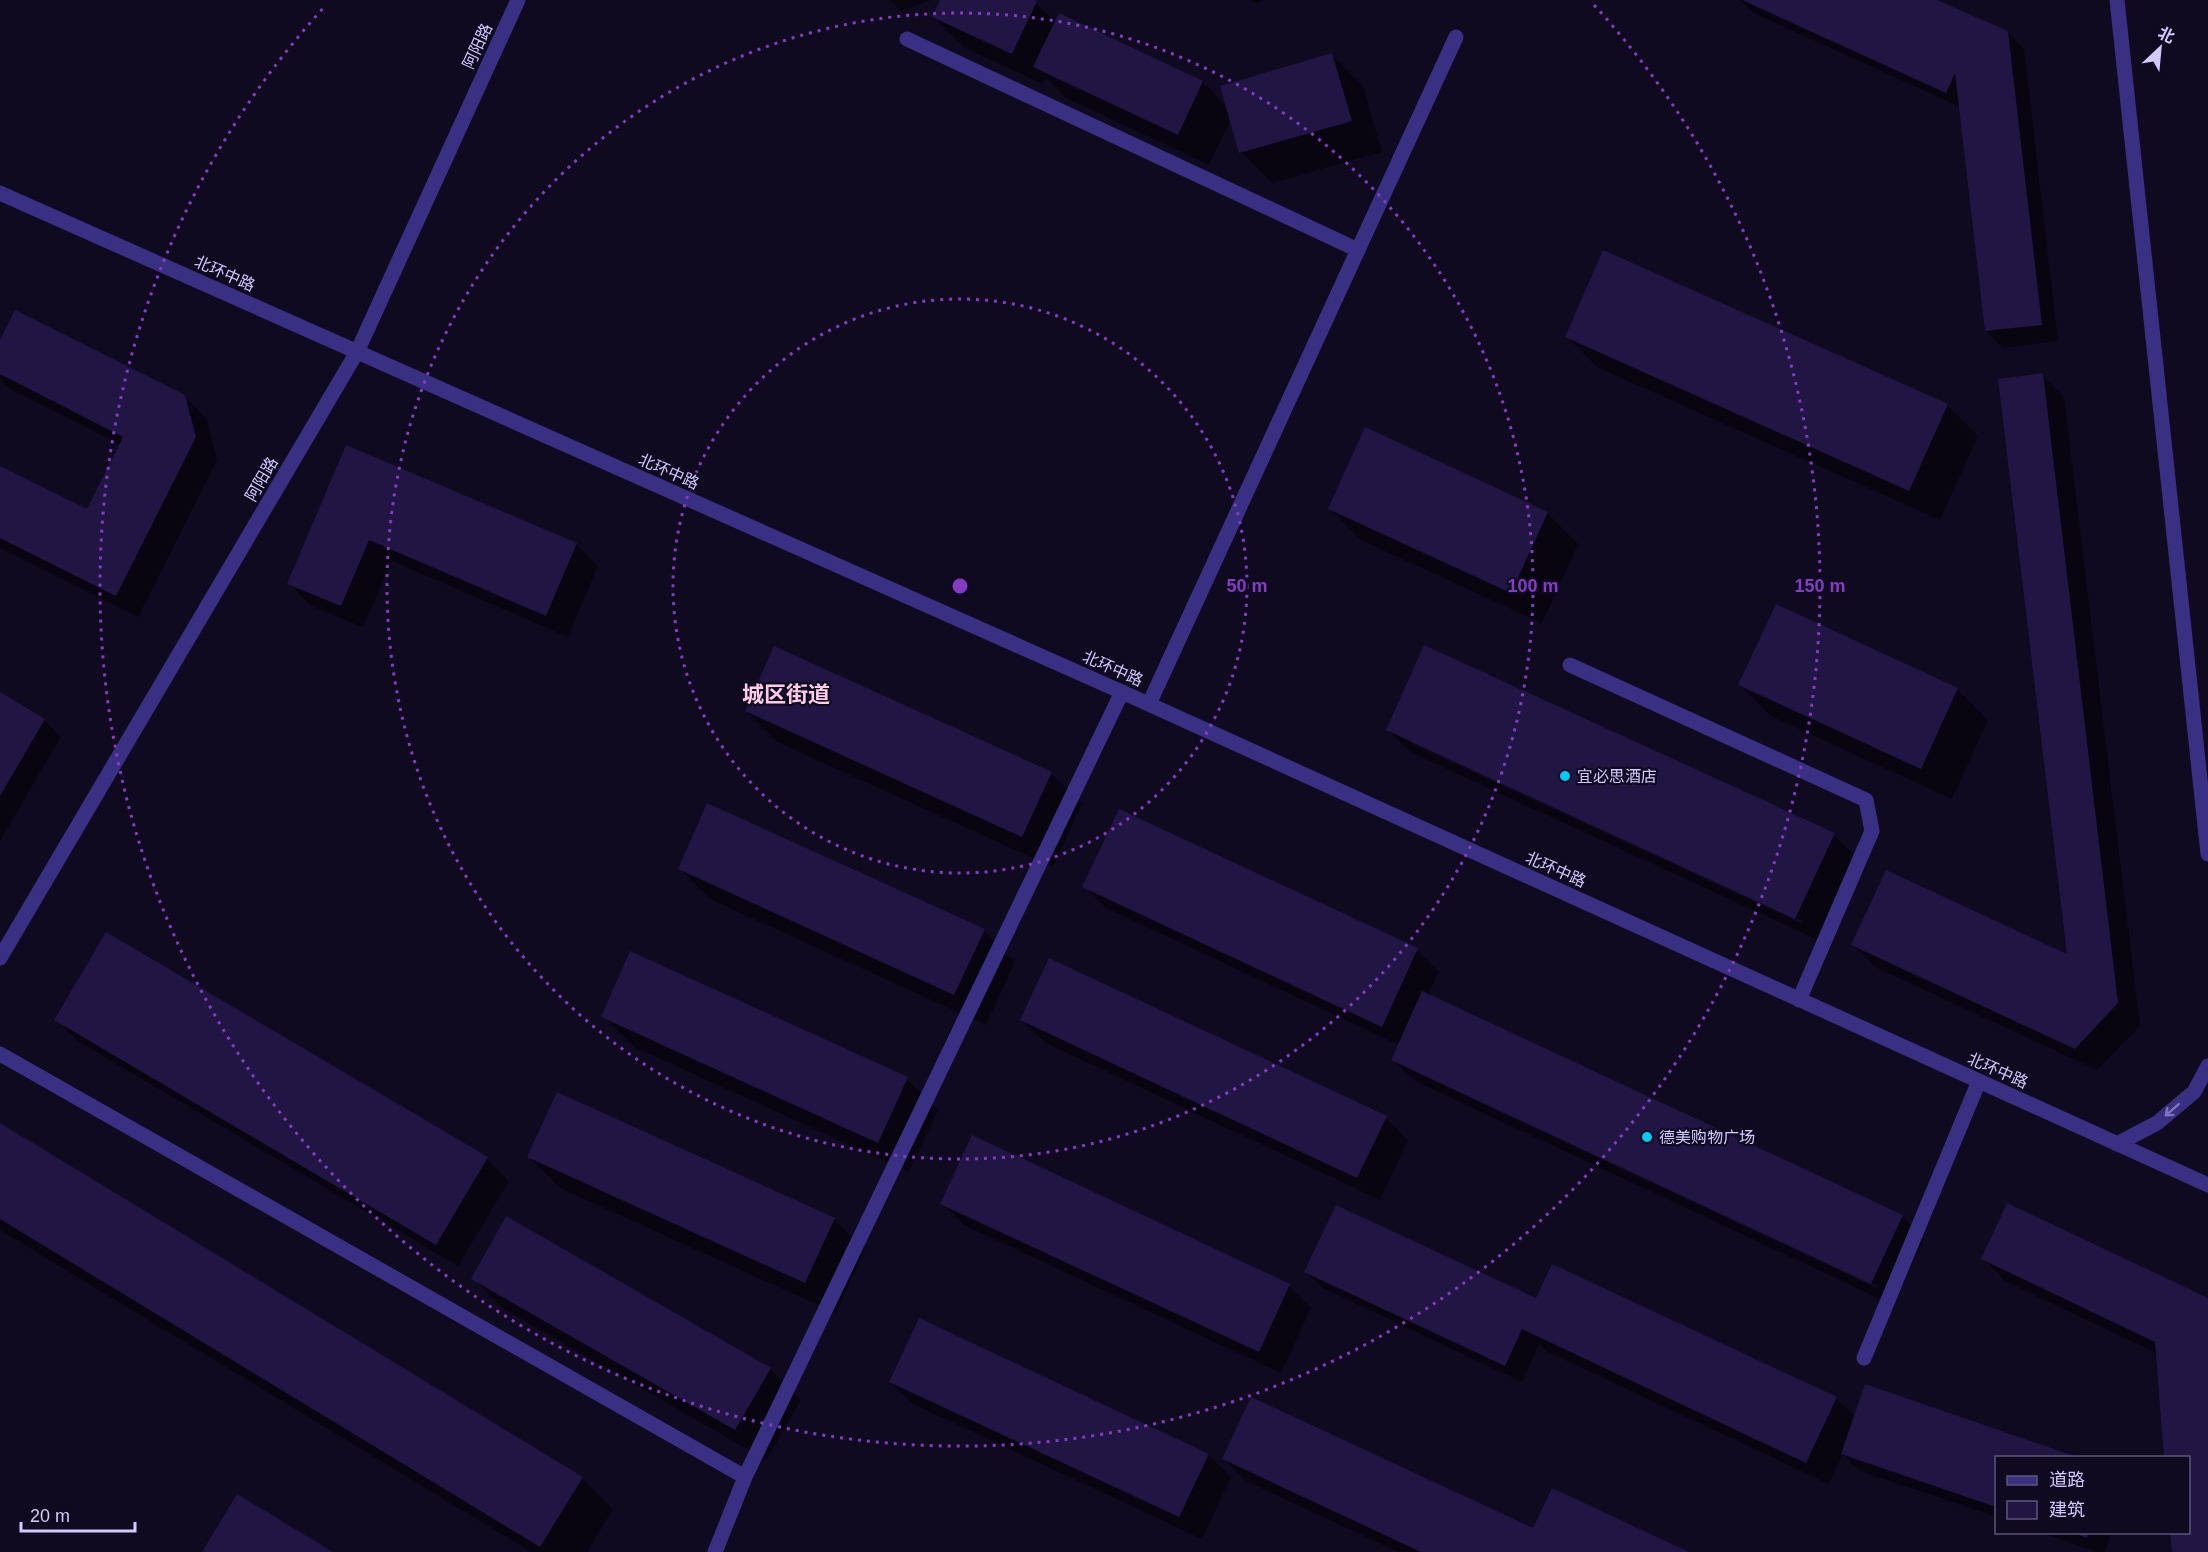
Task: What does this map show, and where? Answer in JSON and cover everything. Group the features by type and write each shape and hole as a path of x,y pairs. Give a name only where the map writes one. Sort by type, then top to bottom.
{"street":[{"name":"阿阳路","path":"0,958 357,352 518,0"},
{"path":"2117,0 2208,854"},
{"path":"1149,704 1456,37"},
{"path":"908,39 1358,250"},
{"name":"北环中路","path":"0,193 1149,704 2208,1185"},
{"path":"1570,665 1866,800 1872,831 1799,1000"},
{"path":"715,1552 745,1477 1122,692"},
{"path":"0,1054 745,1477"},
{"path":"2117,1144 2157,1123 2194,1092 2208,1066"},
{"path":"1864,1358 1979,1081"}],"building":[{"path":"940,0 1037,1 1012,54 932,17"},
{"path":"1742,0 1937,0 2008,31 2042,325 1985,331 1955,73 1946,93"},
{"path":"1059,13 1203,81 1178,135 1033,67"},
{"path":"1332,53 1352,121 1239,153 1220,86"},
{"path":"1603,250 1948,404 1909,491 1565,337"},
{"path":"15,310 185,395 196,437 116,596 0,538 0,466 87,509 123,437 0,374 0,340"},
{"path":"2043,373 2118,1003 2075,1049 1851,945 1886,870 2067,954 1998,379"},
{"path":"1365,427 1548,512 1511,593 1328,509"},
{"path":"346,445 577,543 546,616 369,540 341,606 287,584"},
{"path":"1776,604 1958,688 1921,769 1738,685"},
{"path":"1424,645 1835,833 1795,919 1386,730"},
{"path":"774,646 1052,772 1022,837 745,711"},
{"path":"0,692 45,719 0,796"},
{"path":"707,803 985,929 954,995 678,869"},
{"path":"1119,809 1418,948 1382,1027 1082,887"},
{"path":"106,932 488,1157 436,1245 54,1020"},
{"path":"630,951 908,1077 878,1143 601,1017"},
{"path":"1049,958 1387,1116 1357,1178 1020,1020"},
{"name":"德美购物广场","path":"1422,991 1903,1215 1871,1284 1391,1060"},
{"path":"557,1092 835,1218 805,1283 527,1157"},
{"path":"0,1123 583,1477 540,1547 0,1219"},
{"path":"972,1135 1290,1284 1259,1352 940,1204"},
{"path":"2007,1203 2208,1298 2208,1552 2172,1552 2170,1534 2190,1534 2190,1456 2164,1456 2155,1342 1981,1259"},
{"path":"1336,1205 1536,1298 1552,1264 1837,1397 1806,1463 1522,1329 1505,1366 1304,1272"},
{"path":"506,1216 771,1368 735,1430 471,1279"},
{"path":"919,1318 1209,1454 1179,1517 889,1382"},
{"path":"1865,1384 2074,1456 1995,1456 1995,1507 1841,1454"},
{"path":"1251,1397 1533,1528 1552,1488 1689,1552 1421,1552 1222,1459"},
{"path":"237,1494 333,1552 202,1552"},
{"path":"2076,1534 2088,1534 2087,1538"}],"place":[{"name":"宜必思酒店","path":"1565,776"},
{"name":"德美购物广场","path":"1647,1137"}],"district":[{"name":"城区街道","path":"786,694"}]}
